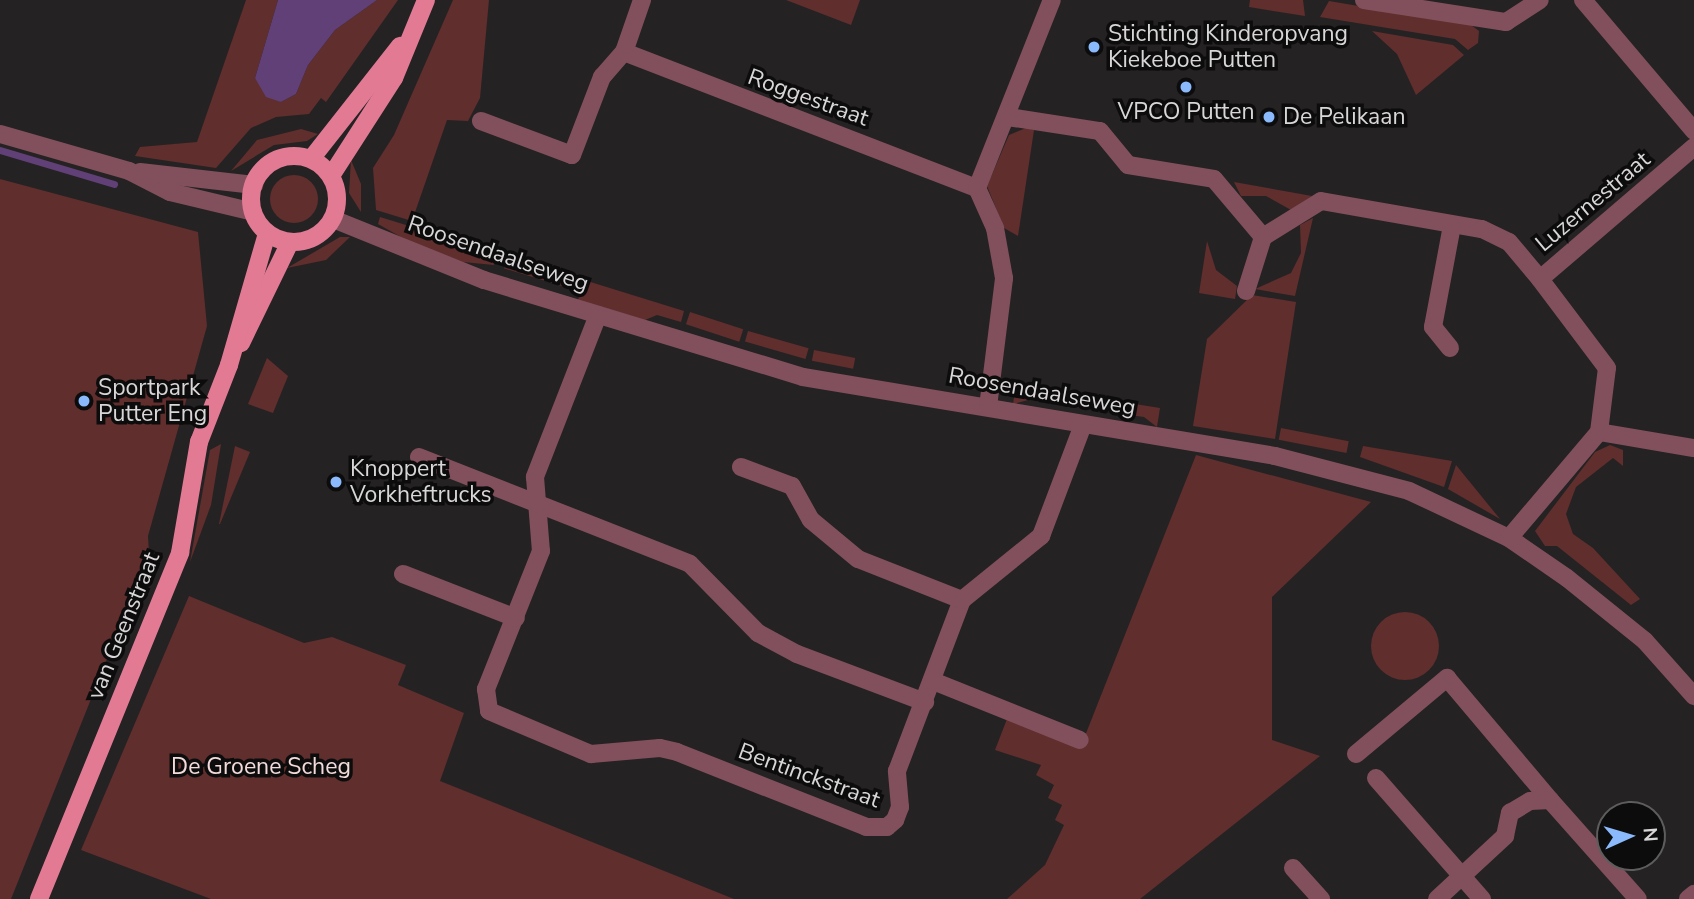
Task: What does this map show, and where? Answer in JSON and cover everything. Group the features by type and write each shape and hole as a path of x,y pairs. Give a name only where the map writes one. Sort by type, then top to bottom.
{"main road":[{"path":"331,176 388,89 426,0"},
{"path":"311,159 413,30"},
{"path":"311,159 331,176 337,195 333,219 315,237 290,243 267,233 253,212 254,185 275,160 311,159"},
{"name":"van Geenstraat","path":"39,899 180,553 194,463 229,365 267,233"},
{"name":"van Geenstraat","path":"229,365 290,243"}],"street":[{"path":"481,121 572,155 603,77 624,52 642,0"},
{"path":"1364,0 1506,22 1540,0"},
{"path":"1583,0 1694,131"},
{"path":"988,407 1004,278 995,228 977,188 1008,117 1048,1"},
{"name":"Roggestraat","path":"624,52 977,188"},
{"path":"1008,117 1100,131 1128,165 1214,179 1263,237"},
{"path":"0,134 129,171 254,185"},
{"name":"Luzernestraat","path":"1599,432 1607,368 1540,279 1694,148"},
{"path":"129,171 170,192 253,212"},
{"path":"1246,291 1263,237 1321,201 1495,234 1540,279"},
{"name":"Roosendaalseweg","path":"333,219 440,265 803,377 1334,469 1409,491 1509,538 1646,641 1694,696"},
{"path":"1450,348 1433,327 1452,225"},
{"name":"Bentinckstraat","path":"598,315 535,477 535,503 541,551 486,690 489,711 499,719 591,754 660,748 677,752 866,827 887,827 895,820 900,807 897,771 962,600"},
{"path":"741,467 792,486 811,520 858,559 962,600 1041,536 1083,425"},
{"path":"1509,538 1599,432 1694,448"},
{"path":"419,457 691,564 758,633 797,654 925,702"},
{"path":"403,574 516,618"},
{"path":"1356,754 1447,678 1638,899"},
{"path":"933,681 1080,740"},
{"path":"1376,778 1482,899"},
{"path":"1437,899 1505,836 1510,813 1530,802 1550,800"},
{"path":"1293,868 1321,899"},
{"path":"1688,899 1694,894"}],"green space":[{"path":"246,0 278,0 255,78 281,102 296,94 308,65 335,30 377,0 398,0 326,102 321,98 309,114 276,117 251,128 216,168 135,156 140,147 197,142"},
{"path":"453,0 489,0 480,98 468,121 447,120 412,221 376,210 373,168 394,135"},
{"path":"786,0 860,0 851,25"},
{"path":"1250,0 1303,0 1305,16 1249,7"},
{"path":"1329,1 1471,25 1479,31 1478,43 1468,50 1455,39 1320,17"},
{"path":"1372,31 1453,45 1464,55 1416,95 1397,54"},
{"path":"1026,128 1034,130 1018,236 1004,228 987,186 1009,135"},
{"path":"301,129 318,134 307,141 274,145 231,171 257,140"},
{"path":"351,160 361,184 361,212 349,193"},
{"path":"294,175 311,182 318,199 311,216 294,223 277,216 270,199 277,182"},
{"name":"Sportpark Putter Eng","path":"0,179 198,232 207,326 148,536 149,554 11,899 0,899"},
{"path":"1234,182 1312,196 1291,210 1266,196 1241,196"},
{"path":"380,217 497,253 494,265 463,262 408,241 378,224"},
{"path":"1313,218 1295,296 1255,289 1291,273 1301,253 1300,225"},
{"path":"340,237 350,237 326,260 287,268"},
{"path":"1207,241 1216,270 1237,286 1235,299 1199,293"},
{"path":"508,256 579,278 575,290 504,268"},
{"path":"584,280 684,311 681,322 657,315 645,320 578,300"},
{"path":"1252,295 1296,302 1275,439 1193,426 1207,339"},
{"path":"690,312 743,329 739,342 686,324"},
{"path":"748,331 809,348 806,359 745,342"},
{"path":"814,350 855,358 853,369 812,361"},
{"path":"267,358 288,376 273,413 248,404"},
{"path":"1016,384 1106,399 1104,411 1028,400 1013,404"},
{"path":"1110,400 1160,408 1157,427 1144,417 1108,412"},
{"path":"1281,428 1349,441 1346,453 1279,440"},
{"path":"221,444 211,505 190,562 210,450"},
{"path":"1610,445 1623,450 1623,466 1613,458 1576,487 1566,514 1573,534 1593,548 1640,599 1631,605 1557,546 1545,546 1535,531 1595,452"},
{"path":"235,446 250,452 219,524"},
{"path":"1363,446 1452,461 1444,487 1360,457"},
{"path":"1196,455 1371,502 1272,597 1272,740 1320,756 1140,899 1007,899 1045,865 1064,825 1055,820 1062,805 1048,798 1054,785 1036,775 1041,765 995,750 1007,719 1081,746"},
{"path":"1456,465 1500,519 1448,489"},
{"name":"De Groene Scheg","path":"189,596 304,643 332,637 406,665 398,685 464,713 440,781 734,899 211,899 81,850"},
{"path":"1405,612 1418,615 1429,622 1436,633 1439,646 1436,659 1429,670 1418,677 1405,680 1392,677 1381,670 1374,659 1371,646 1374,633 1381,622 1392,615"}],"shaded area":[{"path":"278,0 377,0 335,30 308,65 296,94 281,102 266,97 255,78"}],"waterway":[{"path":"0,150 114,184"}],"place":[{"name":"Stichting Kinderopvang Kiekeboe Putten","path":"1094,47"},
{"name":"VPCO Putten","path":"1186,87"},
{"name":"De Pelikaan","path":"1269,117"},
{"name":"Sportpark Putter Eng","path":"84,401"},
{"name":"Knoppert Vorkheftrucks","path":"336,482"}]}
